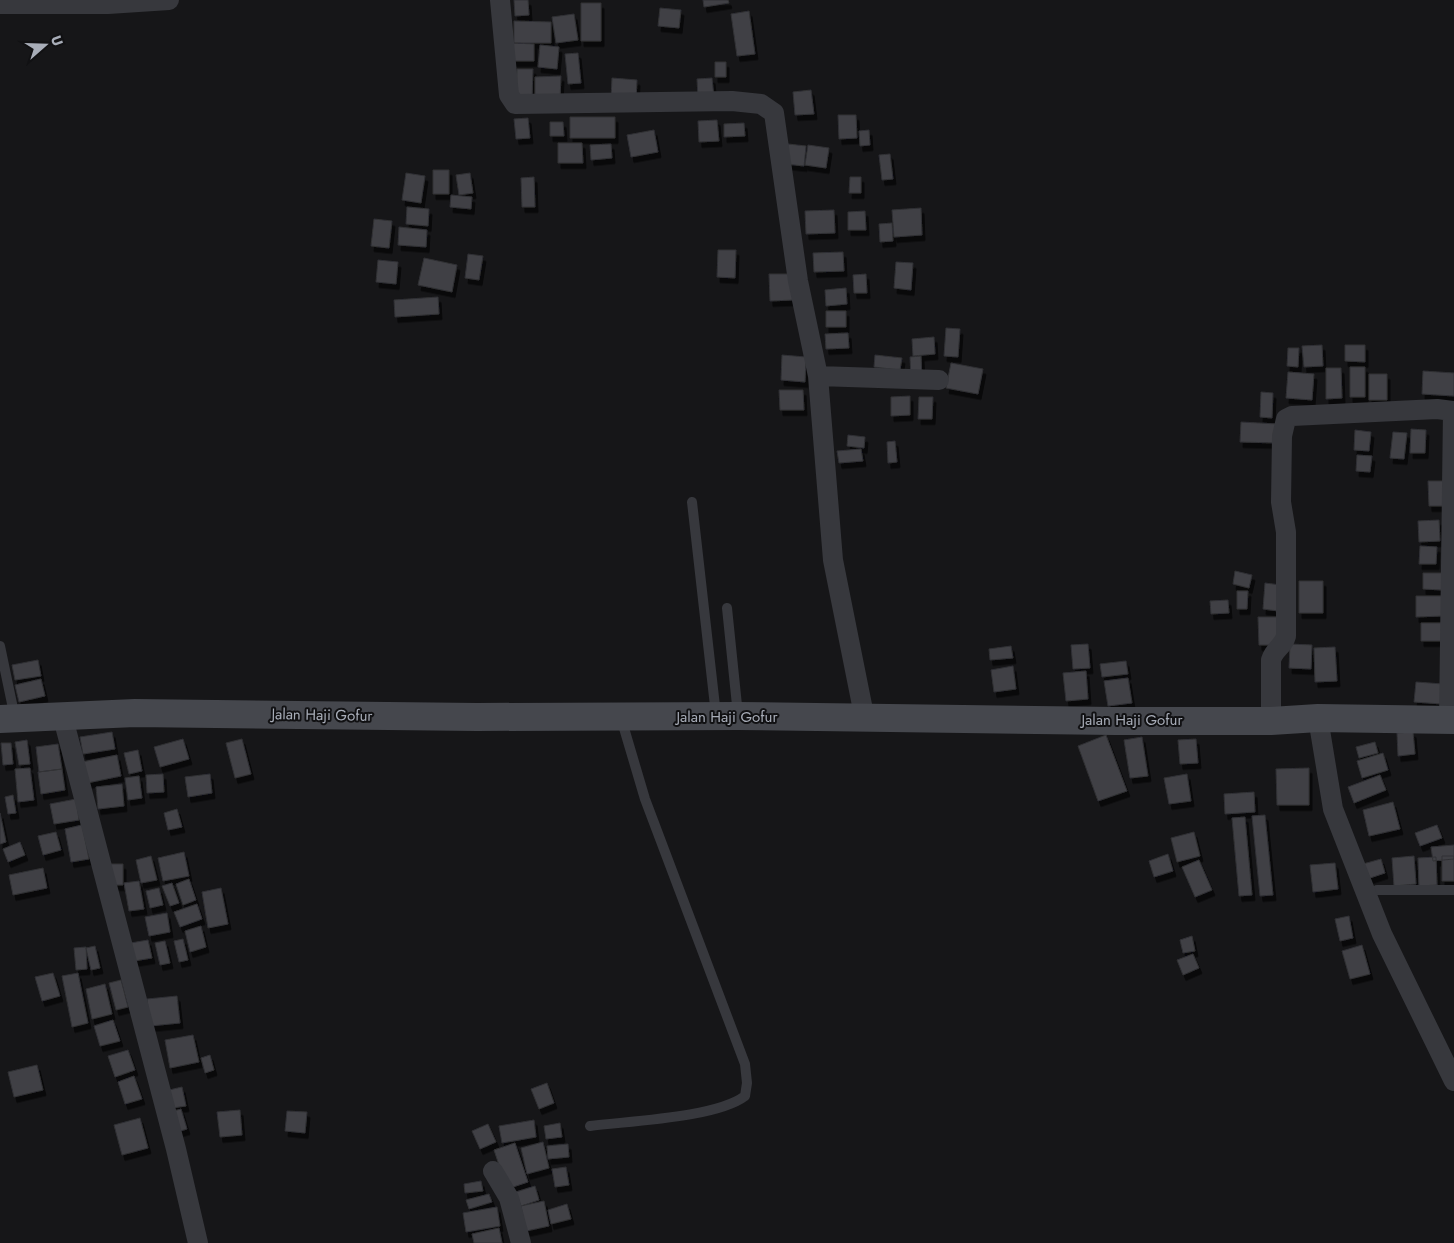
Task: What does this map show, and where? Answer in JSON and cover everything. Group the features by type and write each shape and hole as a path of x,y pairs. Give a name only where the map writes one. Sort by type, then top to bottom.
{"street":[{"path":"0,4 108,4 169,0"},
{"path":"500,0 509,94 515,104 732,101 761,104 771,110 777,121 798,281 818,376 833,560 864,720"},
{"path":"818,376 938,380"},
{"path":"1271,721 1271,660 1273,653 1284,644 1286,636 1286,532 1281,502 1282,436 1286,419 1292,416 1437,409 1453,411 1452,720"},
{"name":"Jalan Haji Gofur","path":"8,719 63,718 135,713 620,717 727,716 864,720 1271,721 1318,718 1452,720"},
{"path":"63,718 176,1149 198,1243"},
{"path":"1318,718 1333,809 1382,934 1454,1081"},
{"path":"493,1170 509,1198 521,1243"}],"lane":[{"path":"692,502 727,716"},
{"path":"727,608 727,716"},
{"path":"0,646 8,719"},
{"path":"590,1126 704,1112 721,1108 736,1103 745,1096 748,1083 745,1064 646,799 620,717"},
{"path":"1377,890 1454,890"}],"building":[{"path":"514,0 528,0 529,15 515,16"},
{"path":"703,0 728,0 729,3 704,7"},
{"path":"581,3 601,3 601,41 581,41"},
{"path":"660,8 681,10 679,28 658,26"},
{"path":"749,11 755,54 737,56 731,14"},
{"path":"574,14 578,40 556,43 552,17"},
{"path":"514,21 551,22 551,43 514,43"},
{"path":"513,43 534,44 534,61 512,61"},
{"path":"540,45 559,47 557,69 538,67"},
{"path":"578,53 581,83 568,84 565,54"},
{"path":"715,62 726,62 726,77 715,77"},
{"path":"517,69 533,69 532,98 516,98"},
{"path":"561,76 560,99 535,99 535,77"},
{"path":"612,78 637,80 636,101 611,99"},
{"path":"712,78 714,98 698,99 697,79"},
{"path":"811,90 814,114 795,115 793,92"},
{"path":"838,115 856,115 857,138 839,139"},
{"path":"570,117 615,117 615,138 570,138"},
{"path":"528,118 530,138 516,139 514,119"},
{"path":"717,120 719,141 699,142 698,121"},
{"path":"550,122 563,122 564,136 550,136"},
{"path":"744,123 745,136 724,137 724,124"},
{"path":"654,130 658,152 631,157 627,135"},
{"path":"869,130 870,145 860,146 859,131"},
{"path":"558,143 582,143 583,163 558,163"},
{"path":"611,144 612,158 591,160 590,145"},
{"path":"788,144 806,146 804,166 786,164"},
{"path":"808,145 829,148 826,168 805,165"},
{"path":"890,154 893,179 882,180 879,155"},
{"path":"433,170 449,170 449,194 433,194"},
{"path":"406,173 425,176 421,203 402,200"},
{"path":"470,173 473,193 459,195 456,175"},
{"path":"534,177 535,207 522,207 521,178"},
{"path":"850,177 861,177 861,193 849,193"},
{"path":"451,195 472,197 471,209 450,207"},
{"path":"407,207 429,209 428,226 406,224"},
{"path":"921,208 922,235 894,237 892,210"},
{"path":"834,210 835,233 806,234 805,211"},
{"path":"865,211 866,230 848,230 848,212"},
{"path":"374,219 392,221 389,248 371,246"},
{"path":"892,223 893,241 880,242 879,224"},
{"path":"399,227 427,230 426,247 398,245"},
{"path":"718,250 736,250 735,278 717,277"},
{"path":"843,252 844,271 814,272 813,253"},
{"path":"468,254 483,256 479,280 465,278"},
{"path":"424,258 457,265 452,292 418,285"},
{"path":"378,260 398,262 396,284 376,282"},
{"path":"896,262 913,263 911,290 894,288"},
{"path":"769,274 793,274 793,300 770,301"},
{"path":"866,274 867,293 854,293 853,275"},
{"path":"846,288 847,304 826,306 825,290"},
{"path":"438,297 439,314 395,317 394,300"},
{"path":"826,311 846,311 846,327 826,327"},
{"path":"946,328 960,329 958,357 944,356"},
{"path":"848,333 849,348 826,349 825,334"},
{"path":"934,337 935,354 913,356 912,339"},
{"path":"1322,345 1323,366 1304,367 1302,346"},
{"path":"1345,345 1365,345 1365,362 1345,361"},
{"path":"1288,348 1299,348 1298,367 1287,366"},
{"path":"782,355 806,357 805,382 781,380"},
{"path":"875,355 902,358 900,370 874,367"},
{"path":"921,356 922,378 911,379 910,357"},
{"path":"951,363 983,369 978,394 946,388"},
{"path":"1350,367 1365,367 1365,397 1350,397"},
{"path":"1326,368 1341,368 1342,398 1326,399"},
{"path":"1423,371 1454,373 1454,396 1422,394"},
{"path":"1288,372 1314,374 1312,400 1286,398"},
{"path":"1369,374 1387,374 1387,400 1369,400"},
{"path":"779,390 803,390 804,410 780,410"},
{"path":"1261,392 1273,393 1272,418 1260,417"},
{"path":"910,396 910,415 891,416 891,397"},
{"path":"919,397 933,397 932,419 918,419"},
{"path":"1241,422 1277,424 1277,443 1240,442"},
{"path":"1411,429 1426,430 1425,453 1410,453"},
{"path":"1355,430 1371,432 1369,451 1354,450"},
{"path":"1393,432 1407,433 1404,459 1390,458"},
{"path":"848,435 865,437 864,448 847,446"},
{"path":"895,441 897,462 888,463 887,442"},
{"path":"861,449 863,461 839,463 837,451"},
{"path":"1357,455 1372,456 1370,472 1356,471"},
{"path":"1428,481 1446,481 1446,506 1429,506"},
{"path":"1439,520 1440,541 1419,542 1418,521"},
{"path":"1420,546 1437,547 1436,564 1419,564"},
{"path":"1235,571 1252,575 1249,588 1233,584"},
{"path":"1423,573 1442,573 1442,590 1423,589"},
{"path":"1299,581 1323,581 1323,613 1299,613"},
{"path":"1265,583 1281,585 1278,611 1263,609"},
{"path":"1237,591 1248,591 1247,609 1237,609"},
{"path":"1416,596 1442,596 1442,616 1416,617"},
{"path":"1228,600 1229,613 1211,614 1210,601"},
{"path":"1258,617 1278,617 1278,645 1259,645"},
{"path":"1421,623 1443,623 1443,641 1421,641"},
{"path":"1088,644 1090,668 1073,669 1071,645"},
{"path":"1290,644 1312,645 1311,669 1289,668"},
{"path":"1011,646 1013,658 990,660 989,649"},
{"path":"1335,647 1337,681 1315,682 1314,648"},
{"path":"38,660 41,676 15,680 12,665"},
{"path":"1126,661 1128,674 1102,677 1100,664"},
{"path":"1013,666 1016,689 994,692 991,670"},
{"path":"1086,671 1088,699 1066,701 1063,673"},
{"path":"1128,678 1132,703 1108,706 1104,681"},
{"path":"41,679 45,696 19,702 15,685"},
{"path":"1416,682 1443,684 1442,704 1414,702"},
{"path":"112,732 115,749 83,754 80,737"},
{"path":"1413,732 1415,754 1398,756 1397,733"},
{"path":"1106,735 1127,791 1098,801 1078,746"},
{"path":"1142,737 1148,776 1130,778 1124,740"},
{"path":"183,739 189,759 160,767 154,747"},
{"path":"242,739 251,774 235,778 226,743"},
{"path":"1196,739 1198,763 1180,764 1178,740"},
{"path":"27,740 30,764 19,765 15,742"},
{"path":"1375,742 1378,753 1359,758 1356,747"},
{"path":"1,743 11,743 13,764 3,765"},
{"path":"58,744 62,769 39,772 36,747"},
{"path":"138,750 142,771 129,774 124,753"},
{"path":"1383,753 1388,770 1362,778 1357,761"},
{"path":"117,755 121,776 87,783 82,762"},
{"path":"30,768 34,800 18,802 15,769"},
{"path":"1309,768 1309,805 1277,805 1276,769"},
{"path":"62,769 65,790 41,794 38,772"},
{"path":"163,774 164,792 147,793 146,775"},
{"path":"210,774 212,793 188,797 185,777"},
{"path":"1187,774 1191,801 1169,804 1164,778"},
{"path":"1380,775 1386,790 1354,803 1348,787"},
{"path":"139,776 142,798 128,800 125,778"},
{"path":"122,784 124,806 98,809 96,787"},
{"path":"1254,792 1255,812 1225,814 1224,794"},
{"path":"13,795 16,813 8,814 5,797"},
{"path":"76,799 79,820 54,824 50,804"},
{"path":"1393,802 1400,829 1369,836 1363,810"},
{"path":"177,809 182,827 168,830 164,813"},
{"path":"0,813 6,842 0,844"},
{"path":"1265,815 1273,895 1260,896 1252,816"},
{"path":"1245,817 1252,895 1239,896 1232,818"},
{"path":"82,825 89,859 71,862 65,829"},
{"path":"1437,825 1442,838 1420,846 1415,833"},
{"path":"56,832 61,850 43,855 38,836"},
{"path":"1194,832 1200,856 1177,862 1171,838"},
{"path":"20,842 25,855 8,862 3,849"},
{"path":"1454,845 1454,859 1433,861 1431,847"},
{"path":"184,852 189,876 163,881 158,858"},
{"path":"1168,854 1173,871 1154,877 1149,861"},
{"path":"151,856 157,880 141,883 136,860"},
{"path":"1414,856 1416,884 1394,886 1392,858"},
{"path":"1442,856 1454,856 1454,881 1442,881"},
{"path":"1436,857 1437,885 1419,886 1418,858"},
{"path":"1381,859 1385,873 1367,879 1363,864"},
{"path":"1199,860 1212,890 1195,897 1182,867"},
{"path":"1335,863 1338,889 1313,892 1310,865"},
{"path":"107,864 123,864 123,885 108,885"},
{"path":"43,868 47,888 13,895 9,875"},
{"path":"189,879 196,900 183,905 176,884"},
{"path":"139,881 144,909 129,911 124,883"},
{"path":"172,883 179,903 170,906 162,886"},
{"path":"159,888 163,905 150,908 146,891"},
{"path":"221,888 228,924 208,928 202,892"},
{"path":"197,904 202,919 180,927 174,912"},
{"path":"167,913 170,932 149,936 145,917"},
{"path":"1349,916 1353,938 1340,941 1335,919"},
{"path":"201,926 206,947 190,952 185,931"},
{"path":"1192,936 1195,951 1183,953 1180,940"},
{"path":"183,939 188,960 179,962 174,941"},
{"path":"148,940 152,958 128,962 125,944"},
{"path":"165,941 170,963 160,965 155,943"},
{"path":"1362,945 1370,974 1350,979 1342,951"},
{"path":"95,946 100,968 91,970 86,948"},
{"path":"86,947 87,969 76,970 74,948"},
{"path":"1193,954 1199,968 1183,975 1177,960"},
{"path":"53,973 60,996 42,1001 35,977"},
{"path":"78,973 88,1023 72,1027 62,976"},
{"path":"121,980 128,1007 116,1010 109,983"},
{"path":"105,984 112,1014 92,1019 86,989"},
{"path":"177,996 180,1023 150,1026 147,999"},
{"path":"113,1020 120,1041 100,1046 94,1026"},
{"path":"193,1035 199,1062 170,1068 165,1040"},
{"path":"128,1050 135,1070 115,1077 108,1056"},
{"path":"210,1055 214,1070 205,1073 201,1058"},
{"path":"37,1065 43,1090 14,1097 8,1072"},
{"path":"134,1076 142,1099 125,1104 118,1082"},
{"path":"547,1083 554,1103 539,1109 531,1089"},
{"path":"182,1087 186,1106 172,1108 169,1090"},
{"path":"181,1109 187,1129 173,1133 167,1113"},
{"path":"240,1110 242,1135 220,1137 217,1112"},
{"path":"287,1111 307,1112 305,1133 285,1131"},
{"path":"140,1118 148,1148 122,1155 114,1125"},
{"path":"534,1120 536,1137 502,1143 499,1126"},
{"path":"560,1123 562,1137 546,1139 544,1126"},
{"path":"488,1124 496,1142 480,1149 472,1131"},
{"path":"543,1142 549,1168 527,1174 521,1148"},
{"path":"515,1143 528,1182 507,1189 494,1150"},
{"path":"568,1144 569,1157 548,1159 547,1146"},
{"path":"566,1167 569,1185 555,1187 552,1169"},
{"path":"481,1181 483,1191 465,1193 464,1184"},
{"path":"535,1186 539,1200 521,1206 516,1192"},
{"path":"489,1194 492,1202 469,1209 466,1200"},
{"path":"544,1201 549,1226 526,1231 521,1206"},
{"path":"567,1204 571,1219 551,1224 548,1210"},
{"path":"497,1207 500,1226 466,1232 463,1213"},
{"path":"499,1228 502,1243 474,1243 472,1234"}]}
